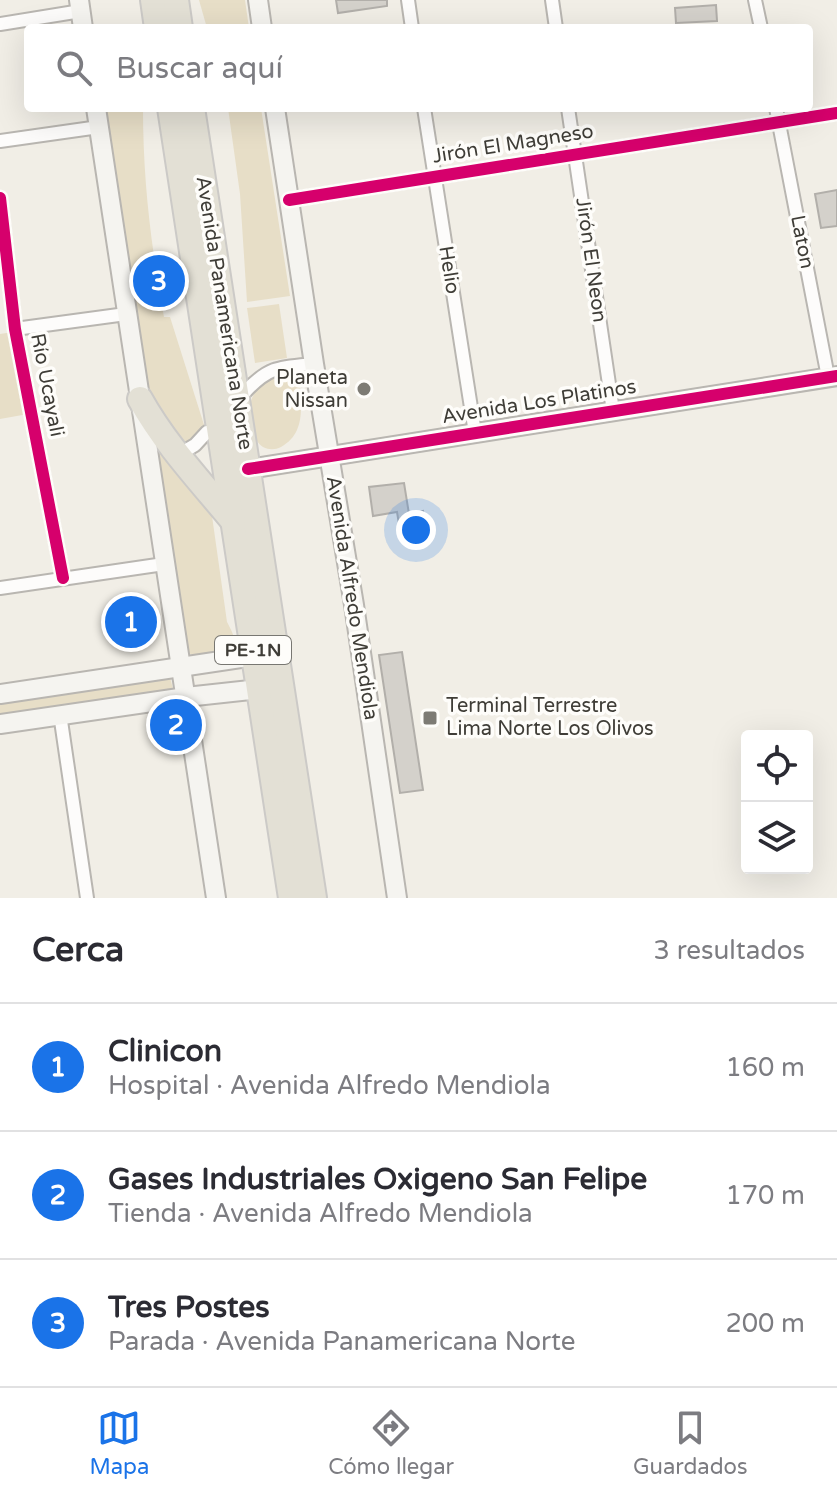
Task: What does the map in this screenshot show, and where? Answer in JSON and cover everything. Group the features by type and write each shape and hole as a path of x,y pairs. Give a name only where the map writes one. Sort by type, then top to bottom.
{"highway":[{"path":"153,0 156,24"},
{"path":"176,0 179,24"},
{"name":"Avenida Panamericana Norte","path":"171,112 291,898"},
{"name":"Avenida Panamericana Norte","path":"193,112 314,898"},
{"path":"140,399 154,425 233,521"}],"main road":[{"path":"258,0 261,24"},
{"path":"97,112 216,898"},
{"name":"Avenida Alfredo Mendiola","path":"276,112 356,614 397,898"},
{"name":"Avenida Los Platinos","path":"248,469 832,376"},
{"path":"0,694 254,656"},
{"path":"0,724 259,689"}],"street":[{"path":"408,0 411,24"},
{"path":"552,0 555,24"},
{"path":"755,0 760,24"},
{"path":"0,24 81,13"},
{"name":"Helio","path":"425,112 475,433"},
{"name":"Jirón El Neon","path":"569,112 613,411"},
{"name":"Laton","path":"777,112 832,376"},
{"name":"Jirón El Magneso","path":"289,200 837,113"},
{"path":"0,141 99,127"},
{"name":"Río Ucayali","path":"0,198 15,329 63,578"},
{"path":"15,329 126,314"},
{"path":"245,392 271,370 314,364"},
{"path":"178,455 195,445 207,432"},
{"path":"0,588 164,564"},
{"path":"60,714 87,898"}],"shaded area":[{"path":"199,0 245,0 248,24 206,24"},
{"path":"105,112 143,112 149,213 164,317 170,317 205,428 197,436 181,442 150,401"},
{"path":"229,112 262,112 290,296 247,302 240,194"},
{"path":"279,304 287,358 255,363 247,308"},
{"path":"13,332 28,414 0,419 0,334"},
{"path":"298,373 301,414 296,433 281,447 263,447 254,435 250,411 252,398 268,381"},
{"path":"155,443 212,516 227,622 234,640 229,650 194,656 189,653"},
{"path":"169,673 174,693 0,718 0,699"}],"building":[{"path":"336,0 387,0 387,6 338,13"},
{"path":"716,5 717,21 676,23 675,8"},
{"path":"837,190 837,226 821,228 815,194"},
{"path":"404,483 409,514 423,511 425,525 400,530 397,512 373,516 369,487"},
{"path":"149,611 151,627 114,633 111,617"},
{"path":"402,652 423,790 400,793 379,655"}],"cycle path":[{"path":"289,200 837,113"},
{"path":"0,198 15,329 63,578"},
{"path":"248,469 837,376"}],"place":[{"name":"Tres Postes","path":"159,281"},
{"name":"Planeta Nissan","path":"364,389"},
{"name":"Clinicon","path":"131,622"},
{"name":"Terminal Terrestre Lima Norte Los Olivos","path":"430,718"},
{"name":"Gases Industriales Oxigeno San Felipe","path":"176,725"}]}
